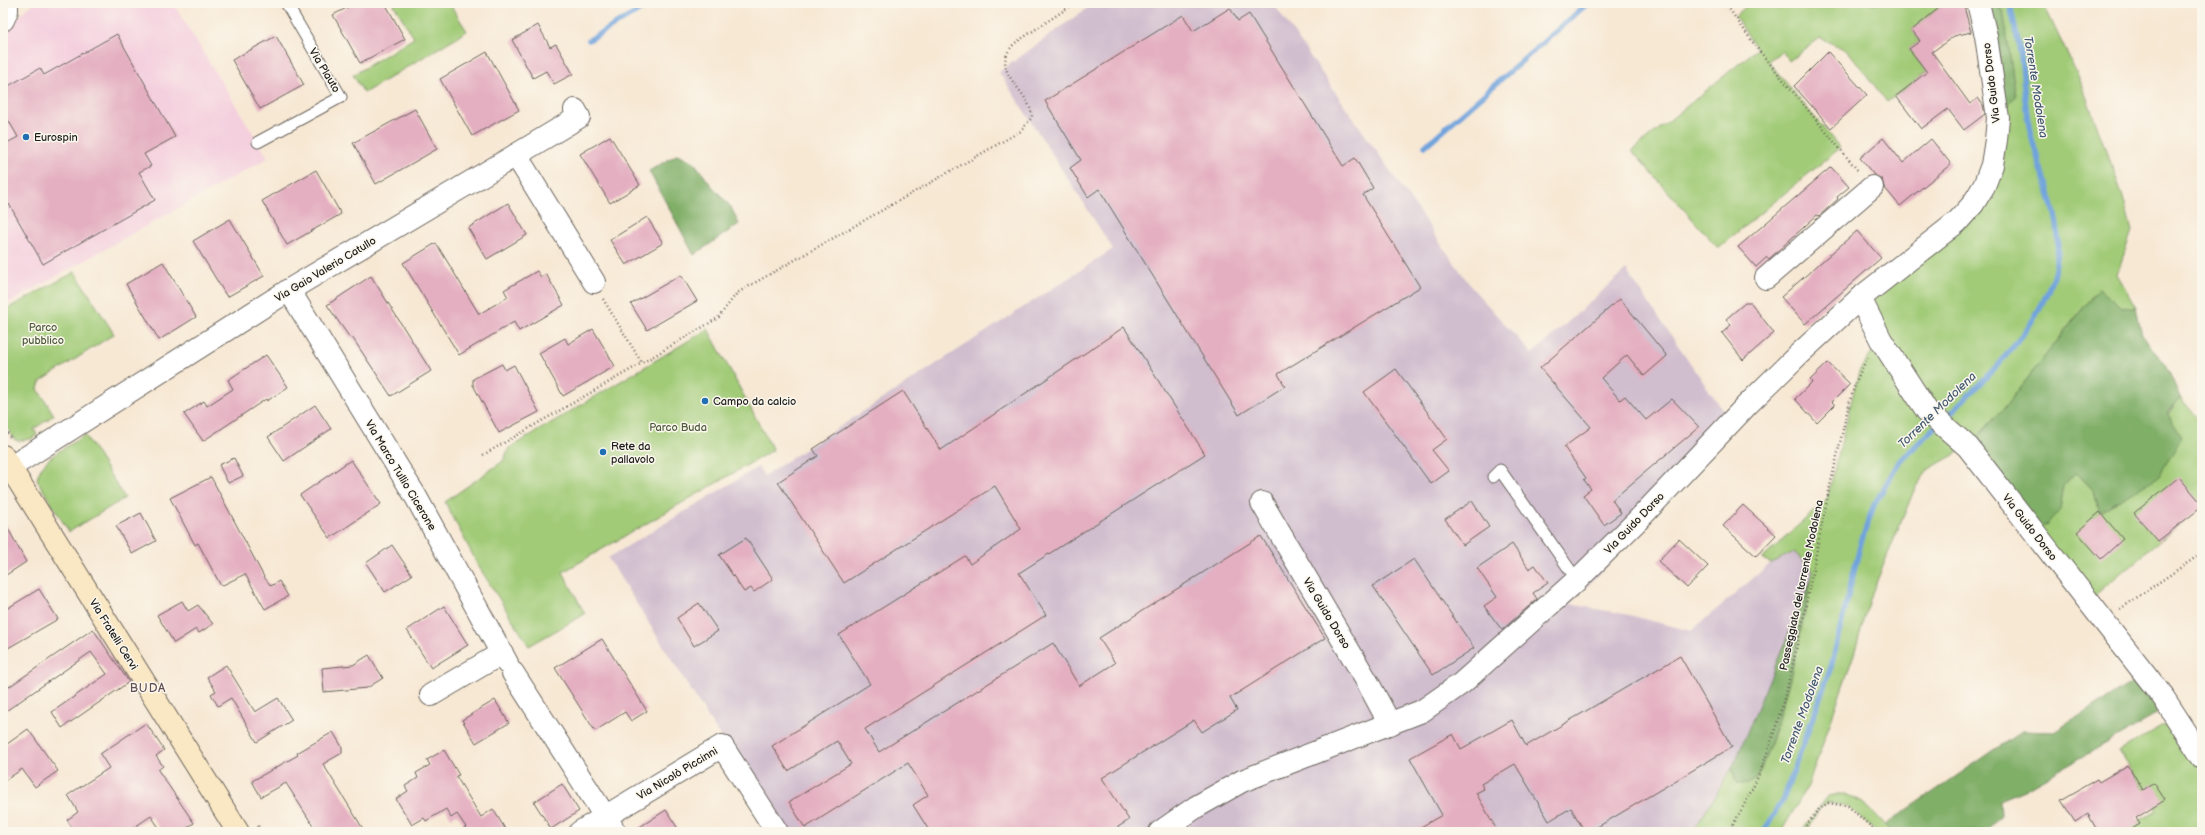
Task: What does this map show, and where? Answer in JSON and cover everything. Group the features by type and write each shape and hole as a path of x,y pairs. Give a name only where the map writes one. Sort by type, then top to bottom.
{"main road":[{"name":"Via Fratelli Cervi","path":"7,462 238,832"}],"street":[{"path":"3,20 7,11 7,3"},
{"name":"Via Guido Dorso","path":"1160,832 1196,807 1242,781 1422,711 1462,683 1577,580 1638,520 1756,396 1860,298 1957,222 1973,204 1984,186 1992,165 1998,118 1986,36 1978,3"},
{"name":"Via Gaio Valerio Catullo","path":"7,462 289,290 578,117 575,110"},
{"path":"516,155 594,282"},
{"path":"1766,278 1866,180"},
{"name":"Via Marco Tullio Cicerone","path":"289,290 416,497 508,663"},
{"name":"Via Guido Dorso","path":"1860,298 1881,340 1927,411 1968,447 2163,697 2202,757"},
{"name":"Via Guido Dorso","path":"1262,503 1368,682 1390,724"},
{"path":"431,695 508,663 610,824"},
{"name":"Via Nicolò Piccinni","path":"580,832 610,824 722,746 778,832"}],"lane":[{"name":"Via Plauto","path":"258,142 341,97 286,3"},
{"path":"1493,477 1500,470 1577,580"}],"path":[{"path":"484,456 718,318 737,293 1021,131 1032,117 1032,109 1007,72 1004,64 1008,50 1016,42 1075,3"},
{"path":"1725,3 1757,48 1866,180"},
{"path":"594,282 642,363"},
{"name":"Passeggiata del torrente Modolena","path":"1729,832 1757,779 1773,735 1801,633 1827,499 1859,371 1881,340"},
{"path":"2103,620 2202,552"},
{"path":"1801,832 1819,809 1828,803 1848,806 1877,832"}],"shaded area":[{"path":"35,3 173,3 268,158 3,306 3,31 13,24 26,9"},
{"path":"1094,3 1273,3 1472,288 1532,354 1626,270 1731,422 1635,537 1570,604 1629,615 1691,631 1771,563 1794,552 1813,570 1811,581 1732,768 1694,832 780,832 608,558 758,467 764,476 1113,249 999,72"}],"green space":[{"path":"393,3 449,3 467,31 364,93 353,75 414,38"},
{"path":"1750,3 1945,3 1912,30 1920,41 1909,49 1927,72 1887,102 1848,51 1820,38 1789,61 1782,51 1768,61 1840,148 1718,248 1632,151 1757,49 1735,16"},
{"path":"1978,3 1991,3 2003,9 2016,96 1998,118"},
{"path":"1991,3 2043,3 2082,85 2122,194 2132,231 2117,274 2136,307 2121,308 2098,289 2005,407 1968,447 1929,469 1915,488 1872,593 1854,654 1808,786 1781,832 1693,832 1732,768 1737,784 1757,779 1767,754 1797,650 1813,570 1794,552 1771,563 1762,559 1827,499 1859,371 1881,340 1860,298 1984,186 2003,9"},
{"path":"678,154 694,162 711,185 731,207 739,224 694,255 649,171"},
{"name":"Parco pubblico","path":"75,272 114,334 40,382 38,389 54,415 34,429 37,435 31,439 18,441 14,439 3,421 3,311"},
{"path":"2099,288 2121,308 2136,307 2142,335 2166,365 2180,397 2167,413 2182,437 2159,476 2100,512 2094,491 2076,472 2064,485 2060,509 2047,524 2032,531 1968,447 2005,407"},
{"name":"Parco Buda","path":"708,329 773,450 563,572 585,614 529,646 479,567 445,502 503,461 509,448"},
{"path":"2180,397 2202,424 2202,505 2088,602 2032,531 2060,509 2064,485 2076,472 2094,491 2100,512"},
{"path":"85,435 125,498 69,532 37,480 43,465 49,459 63,448"},
{"path":"1811,581 1790,679 1766,756 1757,779 1748,784 1737,784 1732,768"},
{"path":"2145,674 2163,697 2156,715 2024,790 2000,800 2001,815 1985,832 1891,832 1885,825 2022,731 2054,732"},
{"path":"2177,718 2202,757 2202,832 2118,832 2157,810 2119,751"},
{"path":"1843,793 1863,802 1891,832 1877,832 1848,806 1828,803 1819,809 1807,832 1801,832 1828,796"}],"building":[{"path":"356,3 385,3 405,39 360,63 333,15"},
{"path":"1945,3 1963,3 1971,32 1954,36 1932,52 1970,104 1978,98 1983,105 1985,114 1964,130 1948,109 1921,129 1896,96 1927,72 1909,49 1920,41 1912,30"},
{"path":"1230,8 1238,21 1249,14 1343,166 1355,158 1373,188 1363,195 1420,287 1278,374 1285,386 1239,415 1099,189 1088,197 1070,168 1081,160 1045,101 1183,15 1193,31"},
{"path":"538,25 550,47 556,44 573,74 554,84 546,71 533,78 512,40"},
{"path":"117,34 175,137 144,154 151,166 139,172 155,200 43,264 9,204 3,207 3,145 18,137 3,111 3,89 40,68 44,75"},
{"path":"276,36 304,85 260,109 232,60"},
{"path":"487,52 519,110 472,136 440,79"},
{"path":"1828,52 1867,95 1831,128 1794,86"},
{"path":"415,109 437,149 376,184 353,143"},
{"path":"610,136 640,185 610,203 580,154"},
{"path":"1883,138 1903,163 1931,139 1951,164 1900,206 1884,187 1882,179 1874,175 1860,158"},
{"path":"1831,167 1849,187 1819,216 1817,215 1769,259 1767,257 1756,267 1738,247"},
{"path":"316,170 341,214 287,245 262,201"},
{"path":"508,203 527,235 487,259 468,228"},
{"path":"647,217 663,243 626,265 610,240"},
{"path":"230,219 264,276 227,297 193,241"},
{"path":"1857,231 1881,258 1805,324 1781,297"},
{"path":"436,243 479,314 508,297 504,290 537,271 541,277 546,274 564,305 519,331 514,322 459,355 403,263"},
{"path":"163,262 196,317 159,340 126,284"},
{"path":"681,275 697,301 647,330 631,304"},
{"path":"371,276 431,371 391,396 352,337 350,338 327,305"},
{"path":"1620,299 1667,356 1644,376 1627,355 1601,378 1620,400 1625,396 1646,420 1672,399 1699,427 1612,500 1621,513 1604,525 1583,495 1591,489 1584,480 1586,478 1564,447 1591,427 1540,368"},
{"path":"1745,303 1751,303 1774,333 1743,360 1722,333 1731,325 1726,319"},
{"path":"1124,327 1205,454 1019,573 1046,615 865,729 879,752 1053,643 1079,686 1115,663 1099,638 1261,536 1325,638 1230,698 1237,710 1202,732 1194,720 1102,778 1129,820 1110,832 930,832 913,805 928,795 908,763 805,828 789,802 851,764 837,741 788,771 772,746 870,684 839,635 965,556 970,564 1021,529 995,486 844,583 778,482 818,456 813,449 903,391 941,450"},
{"path":"593,329 615,366 563,396 539,353 565,338 568,344"},
{"path":"266,355 288,387 267,401 266,399 203,441 184,414 204,401 207,406 233,389 228,380"},
{"path":"1828,363 1850,384 1832,402 1835,405 1817,423 1795,399 1812,382 1810,380"},
{"path":"502,364 505,370 514,365 539,412 499,433 473,385 473,379"},
{"path":"1396,369 1447,439 1432,450 1449,471 1431,484 1364,392"},
{"path":"315,405 331,429 284,461 268,437"},
{"path":"234,458 243,476 228,483 219,465"},
{"path":"351,460 381,504 330,538 300,495"},
{"path":"211,477 264,577 271,586 279,581 288,596 265,609 245,574 221,586 198,543 195,545 170,498"},
{"path":"2179,477 2202,504 2202,507 2158,541 2134,513"},
{"path":"1472,501 1489,527 1463,545 1445,519"},
{"path":"1743,505 1776,535 1756,556 1723,526"},
{"path":"2100,512 2123,539 2101,559 2077,532"},
{"path":"141,513 156,541 132,554 116,526"},
{"path":"3,519 26,562 3,577"},
{"path":"746,538 773,579 754,592 751,588 744,592 719,555"},
{"path":"1679,539 1708,566 1687,588 1658,561"},
{"path":"1512,544 1529,569 1535,565 1548,583 1533,593 1537,599 1502,630 1484,606 1497,597 1477,568"},
{"path":"392,545 412,575 385,592 366,563"},
{"path":"1414,559 1474,648 1433,675 1373,586"},
{"path":"39,589 58,619 3,651 3,611"},
{"path":"182,601 188,611 198,605 213,624 199,633 196,629 174,643 157,615"},
{"path":"699,603 718,631 694,646 677,618"},
{"path":"444,606 468,645 431,668 407,630"},
{"path":"93,629 129,682 62,728 52,712 107,674 91,652 3,713 3,691"},
{"path":"602,639 647,711 631,721 625,712 595,731 555,668"},
{"path":"369,655 383,678 367,688 324,692 322,668 353,665"},
{"path":"1680,656 1732,747 1589,832 1585,832 1571,808 1549,821 1515,764 1481,784 1484,789 1476,793 1498,832 1412,832 1442,815 1410,758 1453,734 1461,749 1512,720 1526,746"},
{"path":"226,665 255,712 278,698 292,720 257,742 231,698 218,706 211,694 216,691 207,677"},
{"path":"495,700 509,723 476,743 462,720"},
{"path":"146,723 164,750 156,756 163,766 158,770 194,823 181,832 162,832 151,816 127,832 75,832 67,820 78,812 68,795 109,768 100,754"},
{"path":"28,729 58,771 35,787 22,769 3,782 3,747"},
{"path":"333,732 342,747 342,753 323,764 365,832 317,832 286,783 261,797 252,781 298,755 297,753"},
{"path":"444,750 459,775 456,776 481,817 493,809 507,832 458,832 466,827 457,814 451,818 446,809 426,821 424,818 412,825 396,799 408,791 405,786 418,778 416,773 430,765 427,760"},
{"path":"2128,765 2143,790 2154,783 2165,800 2136,818 2140,824 2127,832 2098,832 2088,814 2075,822 2061,800 2097,779 2099,782"},
{"path":"562,784 579,811 551,829 534,802"},
{"path":"666,810 680,832 632,832"}],"waterway":[{"path":"589,40 652,3"},
{"path":"1425,146 1588,3"},
{"name":"Torrente Modolena","path":"1944,419 1985,379 2024,333 2040,309 2051,282 2057,254 2057,225 2055,213 2035,151 2029,126 2021,57 2010,3"},
{"name":"Torrente Modolena","path":"1764,832 1784,797 1831,667 1861,542 1874,505 1899,462 1937,425"}],"place":[{"name":"Eurospin","path":"26,137"},
{"name":"Campo da calcio","path":"705,401"},
{"name":"Rete da pallavolo","path":"603,452"}],"district":[{"name":"BUDA","path":"148,688"}]}
